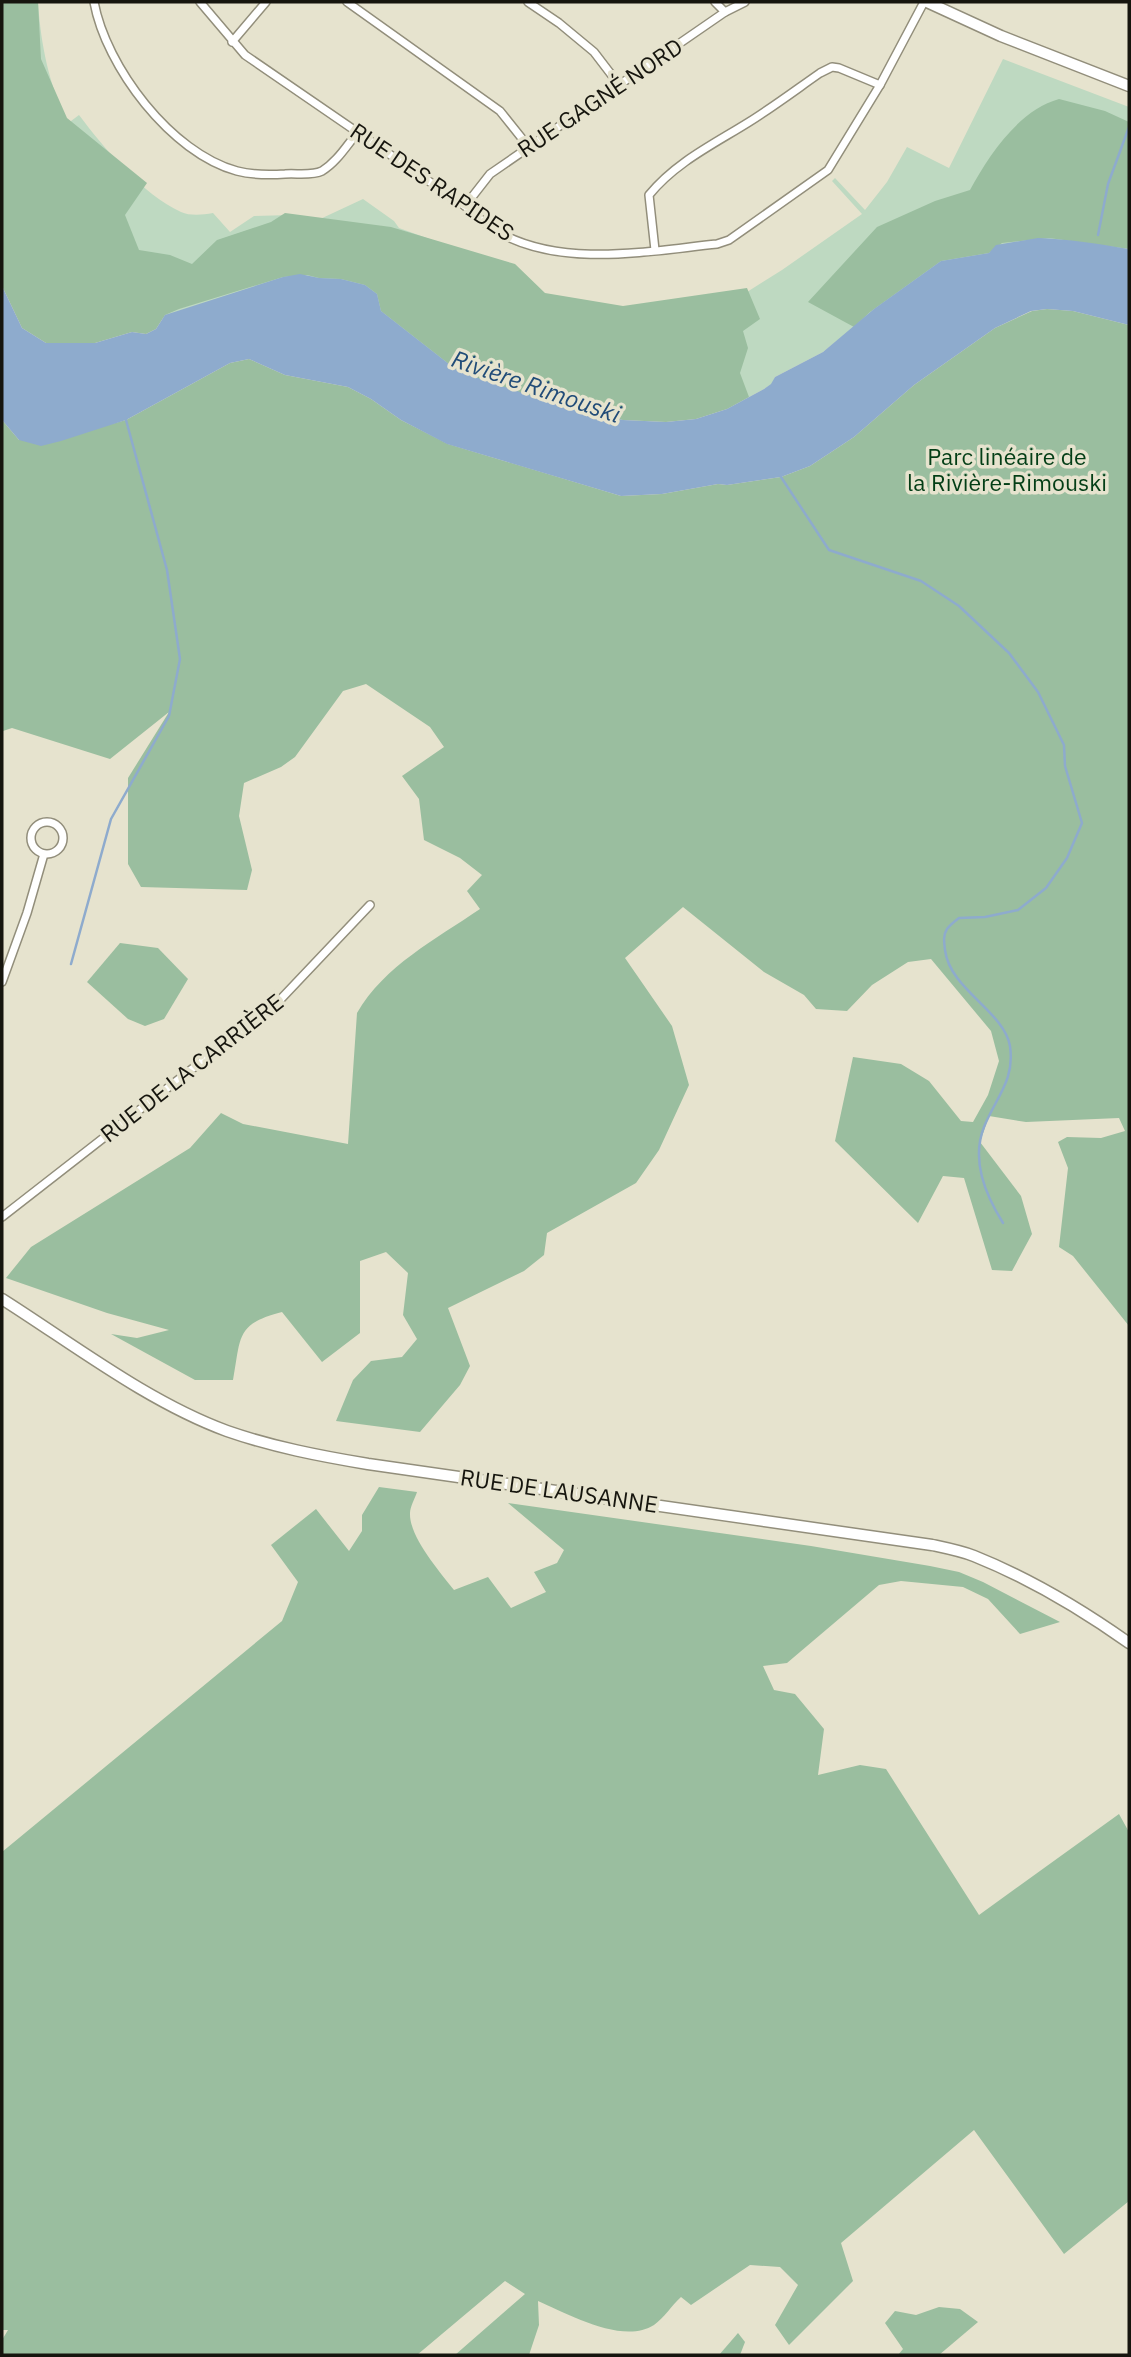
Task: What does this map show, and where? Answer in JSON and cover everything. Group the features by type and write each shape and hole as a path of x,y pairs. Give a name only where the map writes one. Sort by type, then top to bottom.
{"street":[{"path":"94,2 105,39 130,86 153,114 183,141 212,161 237,171 263,175 319,172 334,162 358,132"},
{"name":"RUE DES RAPIDES","path":"200,2 245,55 466,206 498,232 542,248 565,253 655,250 717,244 729,240 828,170 880,85 925,2"},
{"path":"232,42 266,2"},
{"path":"347,2 500,111 528,146"},
{"path":"528,2 594,52 620,86"},
{"path":"715,2 725,12"},
{"name":"RUE GAGNÉ NORD","path":"466,206 490,174 528,146 620,86 725,12 745,2"},
{"path":"925,2 1001,36 1129,86"},
{"path":"655,250 649,195 660,181 706,146 749,122 832,67 880,85"},
{"path":"53,823 61,830 64,841 59,850 44,855 32,844 32,834 38,825 53,823"},
{"path":"2,982 44,855"},
{"name":"RUE DE LA CARRIÈRE","path":"2,1217 278,1002 370,905"},
{"name":"RUE DE LAUSANNE","path":"2,1298 171,1405 226,1430 296,1451 368,1464 932,1545 972,1555 1012,1573 1088,1615 1129,1643"}],"green space":[{"path":"2,2 38,2 47,64 67,124 79,115 138,182 166,204 188,214 213,213 230,232 254,216 291,215 318,220 363,199 394,221 399,228 513,269 563,307 613,310 747,292 862,214 832,181 835,178 865,210 887,182 907,147 949,168 1003,59 1129,107 1129,249 854,327 823,352 775,377 772,384 727,409 623,420 487,383 2,286"},
{"path":"2,2 38,2 41,59 67,118 147,183 125,215 139,250 170,255 192,264 217,240 271,222 285,213 391,227 515,264 545,293 623,306 747,288 760,319 743,331 748,348 740,373 749,397 727,409 696,419 666,422 623,420 562,406 487,383 454,368 381,311 377,294 365,285 307,275 283,277 179,309 165,315 156,329 146,334 132,332 95,343 46,343 22,328 2,286"},
{"path":"1059,99 1105,111 1129,122 1129,249 1049,238 1002,243 989,253 941,261 870,312 854,327 808,302 877,227 935,201 970,190 996,149 1018,123 1044,105"},
{"name":"Parc linéaire de la Rivière-Rimouski","path":"1032,311 1073,311 1129,325 1129,1326 1073,1256 1059,1247 1068,1168 1058,1142 1067,1137 1101,1138 1125,1131 1119,1118 1026,1122 989,1116 980,1142 1021,1196 1032,1234 1012,1271 992,1270 964,1178 943,1176 918,1223 835,1141 853,1057 901,1064 929,1081 961,1121 973,1122 988,1095 999,1061 991,1031 931,959 908,962 872,985 847,1011 816,1009 804,995 764,972 683,907 625,958 672,1026 689,1085 659,1150 636,1183 547,1233 544,1255 524,1271 448,1308 470,1366 460,1385 420,1432 336,1421 353,1380 371,1361 402,1357 417,1339 403,1315 408,1273 386,1252 360,1261 360,1333 322,1362 282,1312 267,1317 248,1328 243,1335 233,1380 195,1380 111,1334 137,1338 169,1330 107,1313 6,1278 31,1247 190,1148 221,1113 243,1124 348,1144 357,1013 368,996 396,967 480,909 467,891 482,875 460,858 424,840 419,799 402,776 444,747 430,727 366,684 343,691 295,757 281,767 244,783 239,816 252,870 247,890 141,887 128,864 128,778 169,712 110,759 12,728 3,731 2,741 2,420 19,440 104,426 126,420 230,363 249,359 285,375 348,387 401,420 448,444 621,496 662,494 781,477 810,466 854,437 914,385 995,328"},
{"path":"120,943 158,948 188,979 164,1019 145,1026 128,1019 87,982"},
{"path":"379,1487 417,1492 410,1513 414,1533 426,1554 454,1590 488,1577 511,1608 546,1592 534,1572 557,1563 564,1550 508,1503 811,1546 959,1572 1060,1622 1020,1634 988,1599 963,1587 901,1581 879,1585 787,1663 763,1666 774,1690 795,1694 824,1729 818,1775 860,1765 886,1769 979,1915 1119,1814 1129,1832 1129,2201 1064,2254 974,2130 841,2243 853,2281 789,2345 775,2325 798,2285 780,2267 750,2265 691,2305 681,2297 658,2322 641,2330 612,2330 580,2320 538,2301 539,2325 529,2355 455,2355 525,2294 505,2281 417,2355 2,2355 2,2340 8,2330 2,2330 2,1852 282,1621 298,1582 271,1545 316,1509 349,1551 362,1531 362,1515"},
{"path":"939,2307 960,2309 978,2322 939,2355 898,2355 903,2349 885,2323 895,2311 916,2315"},
{"path":"738,2333 745,2342 740,2355 719,2355"}],"water":[{"path":"1038,238 1129,249 1129,325 1073,311 1031,311 995,328 914,385 854,437 810,466 781,477 662,494 621,496 447,444 401,420 348,387 285,375 249,359 230,363 126,420 41,446 19,440 2,420 2,286 22,328 46,343 95,343 132,332 146,334 156,329 165,315 283,277 300,274 341,279 365,285 377,294 381,311 454,368 469,375 562,406 623,420 666,422 696,419 727,409 764,389 775,377 823,352 874,309 941,261 989,253 996,245"}],"waterway":[{"path":"1098,235 1108,184 1129,127"},
{"path":"71,964 111,819 169,716 180,659 167,570 126,420"},
{"path":"781,477 829,550 921,581 959,606 1009,653 1038,692 1064,745 1065,766 1082,823 1067,858 1046,888 1018,910 985,917 959,918 947,929 944,936 949,964 956,977 998,1022 1006,1033 1010,1046 1010,1069 984,1127 979,1152 986,1189 1003,1223"}],"water label":[{"name":"Rivière Rimouski","path":"536,387"}]}
